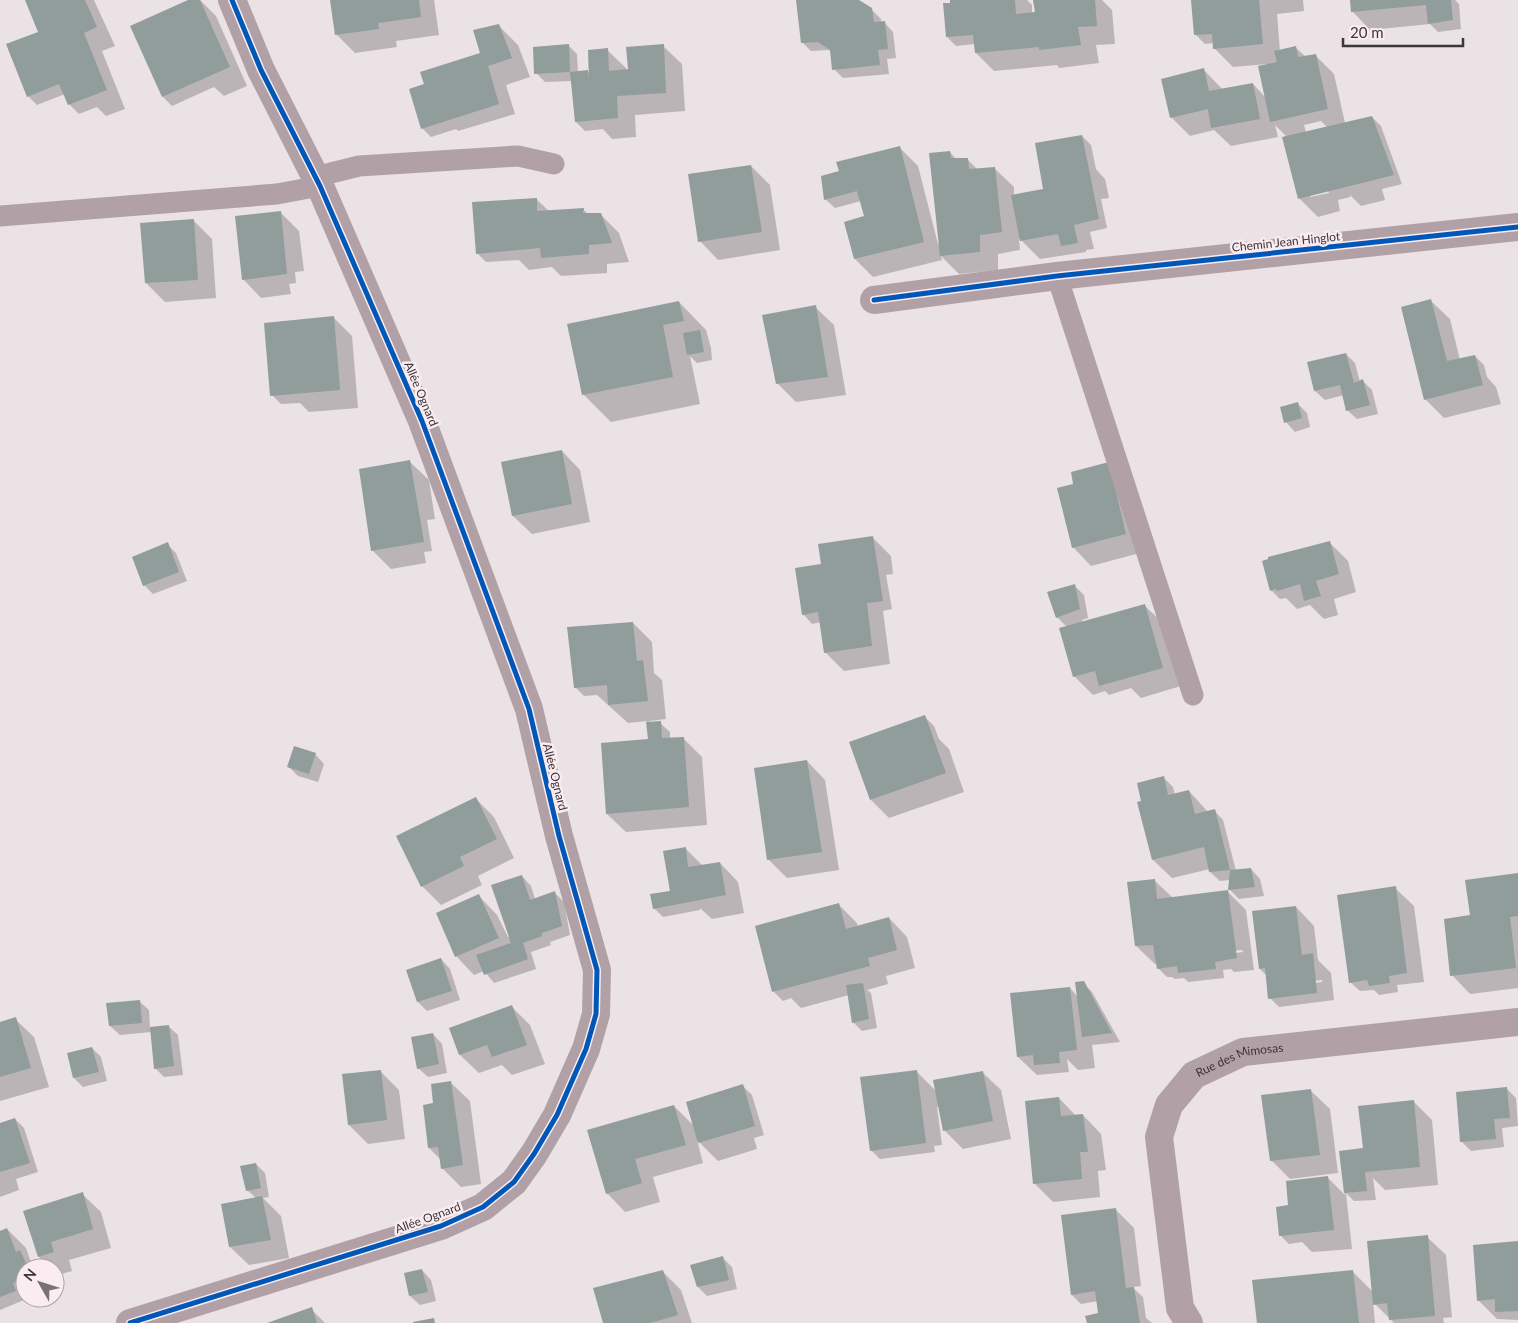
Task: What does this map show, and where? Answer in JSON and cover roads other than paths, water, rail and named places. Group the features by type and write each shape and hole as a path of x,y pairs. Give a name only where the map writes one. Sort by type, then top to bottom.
{"street":[{"name":"Allée Ognard","path":"130,1323 441,1226 482,1207 514,1182 552,1123 586,1049 596,1014 597,970 559,836 528,709 422,421 317,182 262,70 232,0"},
{"name":"Chemin Jean Hinglot","path":"874,300 1056,276 1518,227"},
{"name":"Rue des Mimosas","path":"1189,1323 1180,1308 1159,1137 1169,1105 1194,1075 1243,1052 1518,1022"}],"lane":[{"path":"0,216 277,194 317,182 359,166 518,156 554,164"},
{"path":"1056,276 1193,695"}]}
